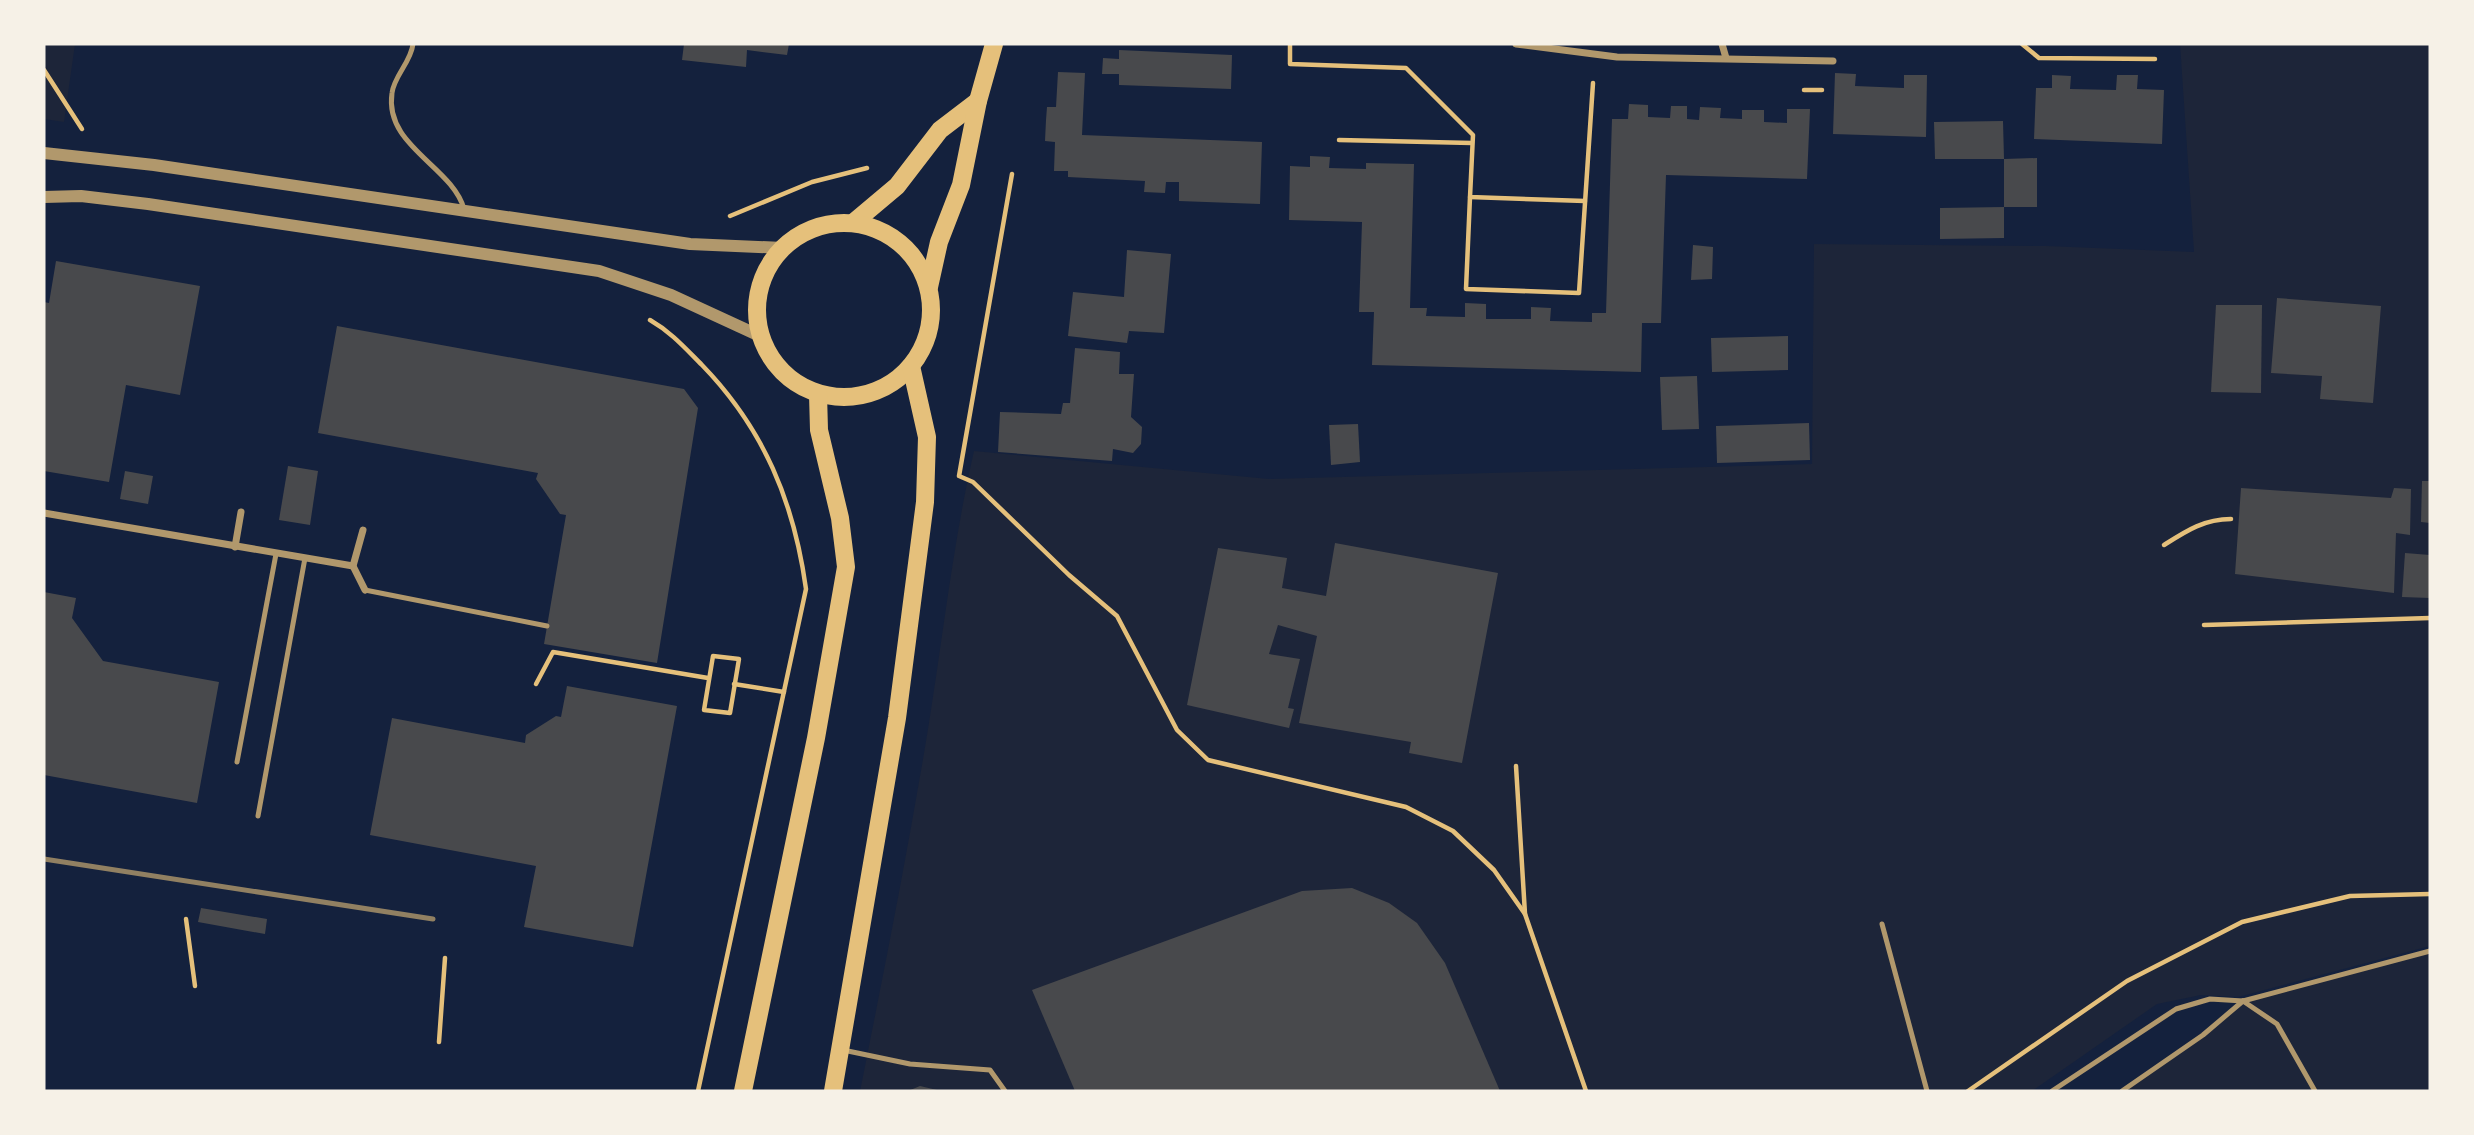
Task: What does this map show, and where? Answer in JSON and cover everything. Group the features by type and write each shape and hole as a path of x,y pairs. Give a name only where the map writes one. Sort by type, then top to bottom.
{"main road":[{"path":"929,287 910,251 877,228 853,223 823,225 808,231 783,248 760,287 757,305 760,336 767,351 785,375 818,394 842,397 872,393 888,386 911,366 929,334 932,317 929,287 939,242 961,185 978,102 994,44"},
{"path":"853,223 897,186 940,130 978,102"},
{"path":"834,1091 897,718 925,502 927,437 911,366"},
{"path":"743,1091 816,738 846,567 841,518 819,430 818,394"}],"street":[{"path":"1516,44 1617,57 1833,61"},
{"path":"1722,44 1726,58"},
{"path":"44,153 154,165 690,244 783,248"},
{"path":"44,197 81,196 148,204 599,271 671,295 760,336"},
{"path":"235,547 242,512"},
{"path":"44,513 354,566"},
{"path":"363,530 354,566 365,590"}],"lane":[{"path":"413,44 392,93 394,116 412,148 452,183 460,194 465,212"},
{"path":"237,762 276,554"},
{"path":"258,816 305,558"},
{"path":"365,590 547,626"},
{"path":"1882,924 1927,1091"},
{"path":"2052,1091 2176,1010 2210,999 2243,1001 2430,951"},
{"path":"2122,1091 2203,1035 2243,1001"},
{"path":"2243,1001 2277,1024 2315,1091"},
{"path":"842,1049 910,1064 990,1070 1005,1091"}],"path":[{"path":"1290,44 1290,64 1406,68 1473,135 1466,289 1579,293 1593,83"},
{"path":"2022,44 2039,58 2155,59"},
{"path":"44,70 85,136"},
{"path":"1339,141 1472,143"},
{"path":"723,218 812,183 877,165"},
{"path":"1012,174 959,476 973,482 1069,575 1117,616 1177,730 1208,760 1406,807 1452,831 1494,870 1525,914"},
{"path":"1470,197 1585,201"},
{"path":"648,319 669,331 712,375 749,420 775,471 800,541 806,589 698,1091"},
{"path":"2164,545 2191,528 2213,519 2231,519"},
{"path":"2204,625 2430,618"},
{"path":"536,684 553,652 708,678"},
{"path":"713,656 739,659 734,684 730,713 704,710 713,656"},
{"path":"734,684 784,692"},
{"path":"1516,766 1525,914 1586,1091"},
{"path":"1968,1091 2127,981 2242,922 2350,896 2430,894"},
{"path":"186,919 195,986"},
{"path":"439,1042 445,958"}],"shaded area":[{"path":"44,44 75,44 64,122 44,119"},
{"path":"2180,44 2430,44 2430,946 2238,997 2201,995 2157,1004 2032,1091 860,1091 912,820 954,555 974,451 1269,479 1812,464 1814,244 2046,246 2194,252"},
{"path":"2430,951 2430,1091 2122,1091 2203,1035 2243,1001"}],"building":[{"path":"684,44 789,44 787,55 747,50 746,67 682,60"},
{"path":"1119,50 1232,55 1231,89 1119,85 1119,74 1102,74 1103,58 1119,59"},
{"path":"1058,72 1085,73 1082,135 1262,142 1260,204 1179,201 1179,182 1166,182 1165,193 1144,192 1145,181 1068,177 1068,171 1054,171 1055,142 1045,141 1047,107 1056,107"},
{"path":"1835,73 1856,74 1855,86 1904,88 1904,75 1927,75 1926,137 1833,134"},
{"path":"2052,75 2071,76 2070,89 2116,90 2117,75 2138,75 2137,89 2164,90 2162,144 2034,139 2036,88 2052,88"},
{"path":"1629,104 1648,105 1648,117 1670,118 1671,106 1687,106 1687,119 1699,120 1700,107 1721,108 1720,118 1742,119 1742,110 1764,110 1764,122 1787,123 1787,109 1810,109 1807,179 1666,175 1661,323 1642,323 1641,372 1372,365 1374,312 1359,312 1362,222 1289,220 1290,166 1310,167 1310,156 1330,157 1329,168 1366,169 1366,163 1414,164 1410,308 1427,308 1426,316 1465,317 1465,303 1486,304 1486,319 1531,319 1531,307 1551,308 1550,321 1592,322 1592,313 1606,313 1612,119 1628,119"},
{"path":"2003,121 2004,159 1935,159 1934,122"},
{"path":"2037,158 2037,207 2004,207 2004,159"},
{"path":"2004,207 2004,238 1940,239 1940,208"},
{"path":"1693,245 1713,247 1712,279 1691,280"},
{"path":"1127,250 1171,254 1164,333 1129,331 1127,343 1068,336 1073,292 1124,297"},
{"path":"56,261 200,286 180,395 126,385 109,482 44,471 44,302 49,303"},
{"path":"2277,298 2381,306 2373,403 2320,399 2322,376 2271,373"},
{"path":"2216,305 2262,305 2261,393 2211,392"},
{"path":"337,326 684,389 698,408 657,663 544,644 566,515 560,514 536,479 538,473 318,433"},
{"path":"1788,336 1788,370 1712,372 1711,338"},
{"path":"1075,348 1120,352 1119,374 1134,374 1131,417 1142,427 1141,444 1133,453 1113,449 1112,461 998,452 1000,412 1061,414 1063,403 1070,403"},
{"path":"1697,376 1699,429 1662,430 1660,377"},
{"path":"1809,423 1810,460 1717,463 1716,426"},
{"path":"1358,424 1360,462 1331,465 1329,425"},
{"path":"288,466 318,471 310,525 279,520"},
{"path":"125,471 153,476 148,504 120,499"},
{"path":"2422,481 2430,481 2430,523 2421,522"},
{"path":"2241,488 2391,498 2394,488 2411,489 2410,535 2396,533 2394,593 2235,574"},
{"path":"1335,543 1498,573 1462,763 1409,753 1411,742 1299,723 1317,636 1278,625 1269,654 1300,659 1288,708 1294,709 1289,728 1187,705 1218,548 1287,558 1282,588 1326,596"},
{"path":"2405,553 2430,555 2430,598 2402,597"},
{"path":"44,592 76,598 72,618 103,661 219,682 197,803 44,775"},
{"path":"567,686 677,706 633,947 524,927 536,866 370,835 392,718 525,743 526,735 556,716 561,717"},
{"path":"1352,888 1389,903 1417,923 1445,963 1500,1091 1075,1091 1032,990 1302,891"},
{"path":"201,908 267,919 265,934 198,922"},
{"path":"920,1086 937,1090 937,1091 908,1091"}],"railway":[{"path":"44,859 433,919"}]}
